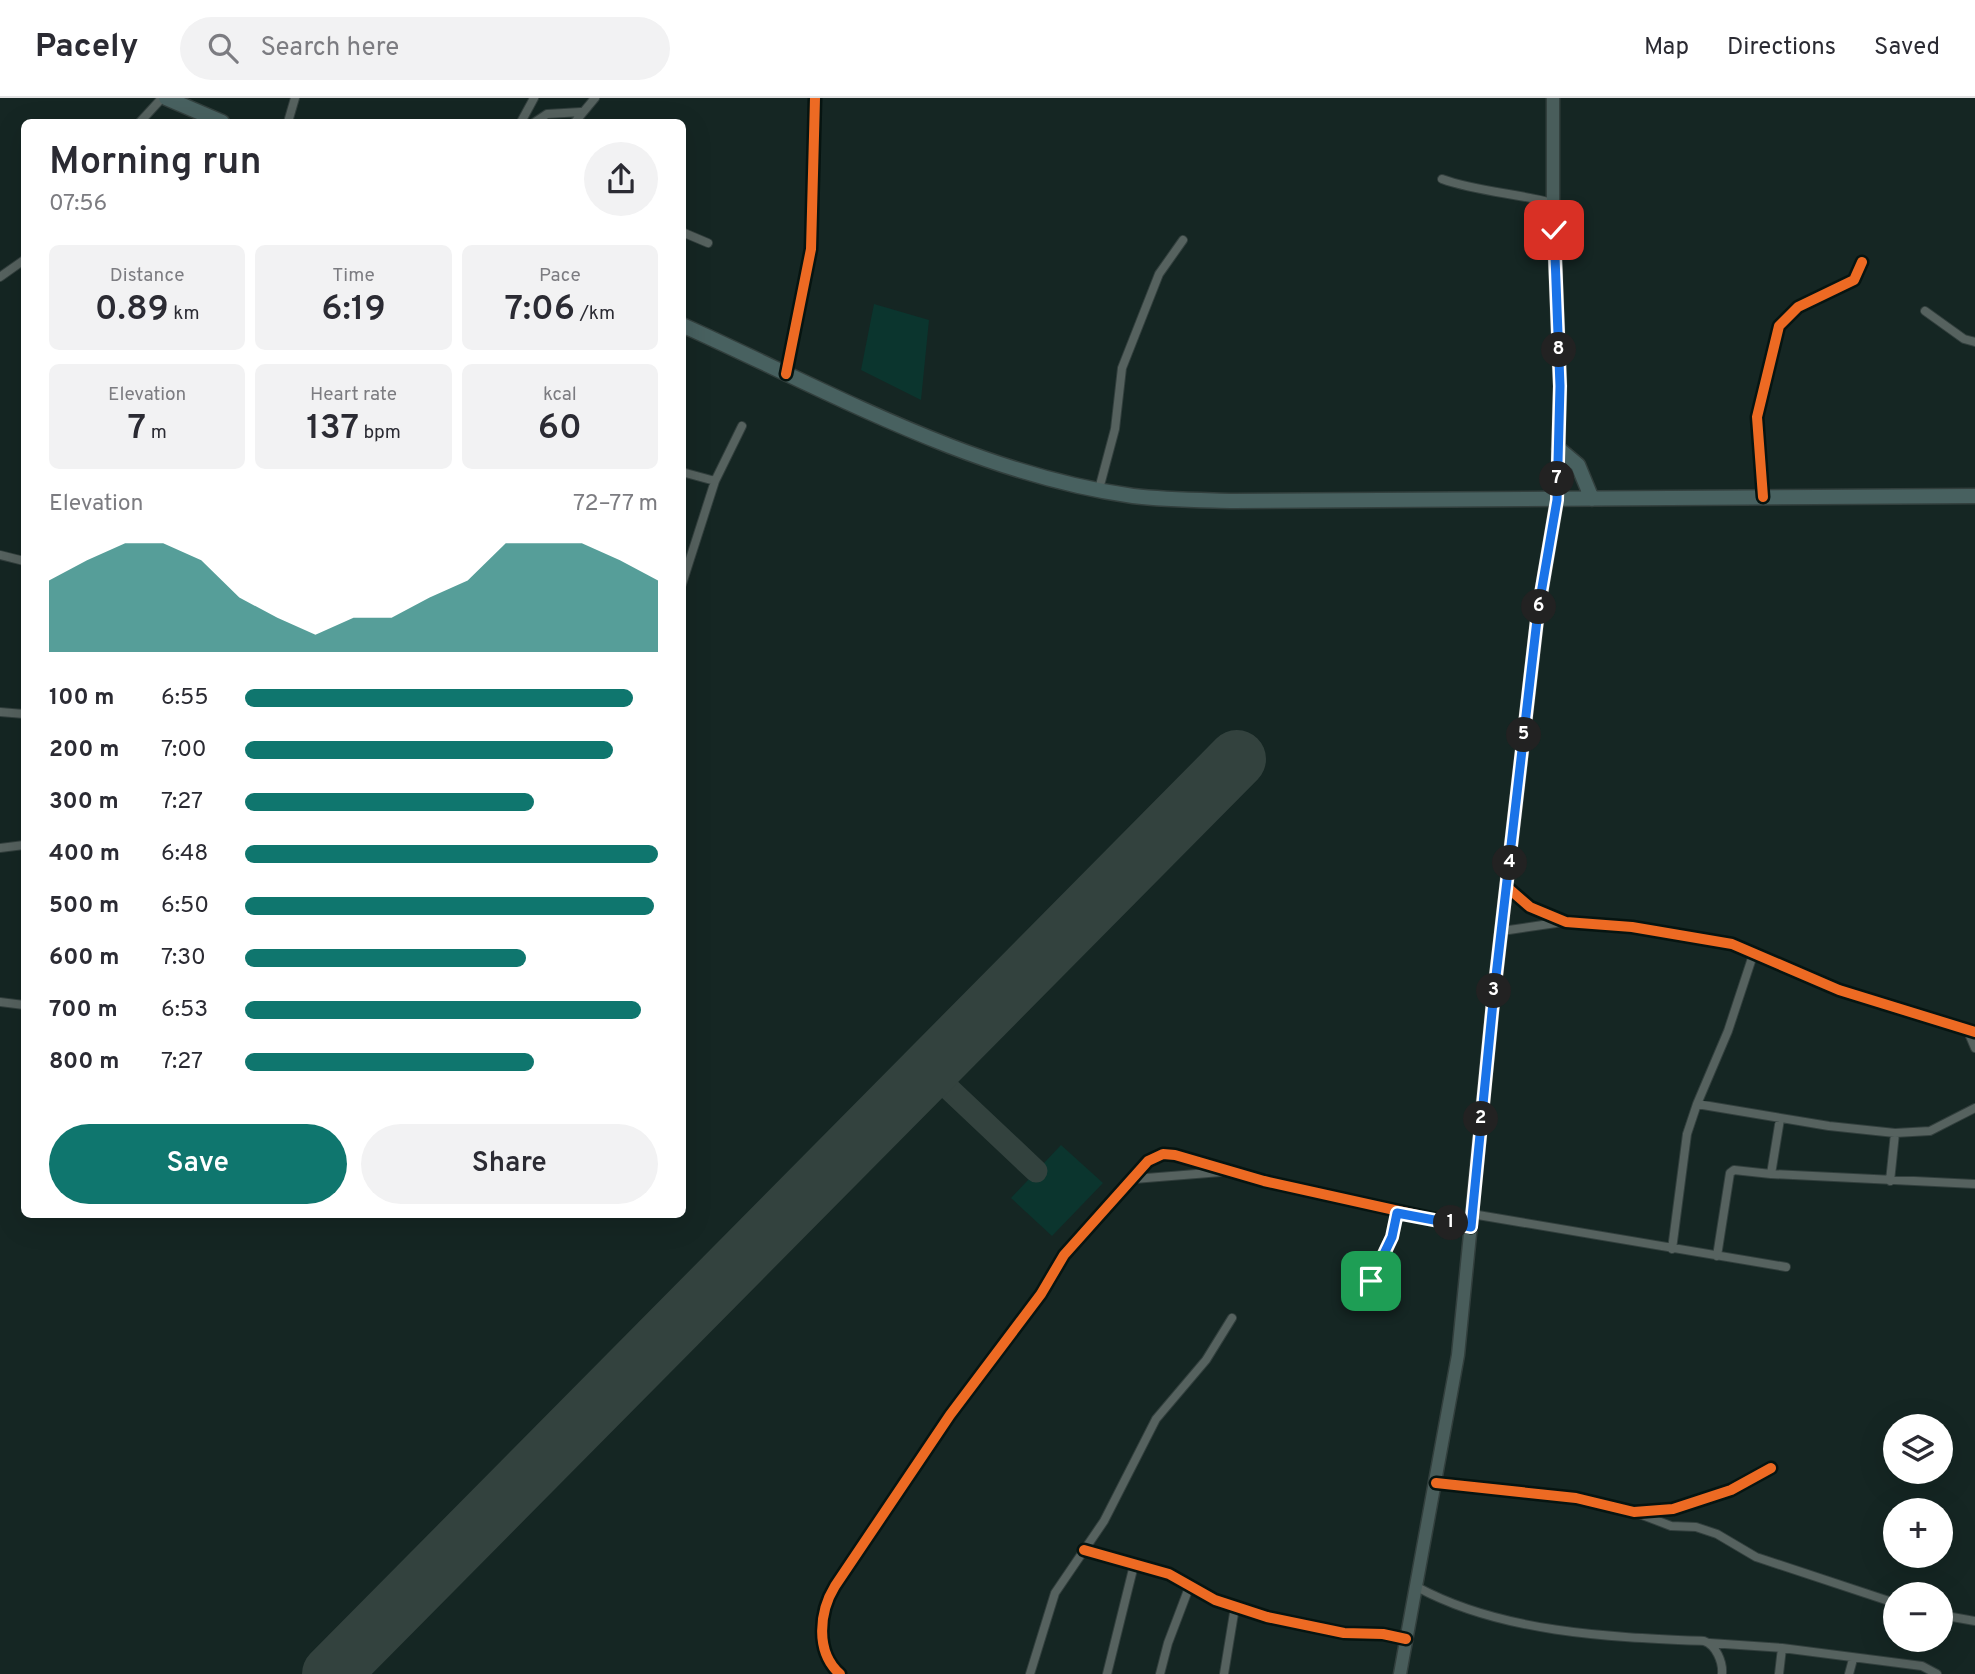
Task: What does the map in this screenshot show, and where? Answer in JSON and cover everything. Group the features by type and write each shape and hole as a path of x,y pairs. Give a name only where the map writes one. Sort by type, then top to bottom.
{"highway":[{"path":"164,98 215,119"},
{"path":"686,327 786,374 958,447 1035,473 1099,489 1147,497 1223,501 1975,496"},
{"path":"1559,449 1578,465 1592,499"}],"main road":[{"path":"1400,1674 1457,1365 1538,611 1557,500 1560,386 1553,203 1553,98"}],"street":[{"path":"143,119 164,98"},
{"path":"289,119 295,98"},
{"path":"523,119 534,98"},
{"path":"577,119 595,98"},
{"path":"786,374 811,249 816,98"},
{"path":"540,119 547,114 582,113"},
{"path":"1442,179 1464,187 1520,194 1553,203"},
{"path":"686,234 708,243"},
{"path":"1099,489 1115,429 1122,368 1158,274 1183,240"},
{"path":"0,277 21,262"},
{"path":"1763,497 1756,417 1779,326 1795,308 1854,280 1862,262"},
{"path":"1924,311 1965,339 1975,342"},
{"path":"686,571 715,481 742,426"},
{"path":"686,473 715,481"},
{"path":"0,555 21,560"},
{"path":"0,712 21,714"},
{"path":"0,848 21,845"},
{"path":"1507,887 1530,907 1566,922"},
{"path":"1502,931 1566,922 1681,934 1754,952 1839,990 1971,1031 1975,1048"},
{"path":"1672,1248 1682,1155 1697,1104 1728,1031 1754,952"},
{"path":"0,1002 21,1005"},
{"path":"1697,1104 1780,1119 1895,1133 1930,1130 1975,1108"},
{"path":"1770,1174 1780,1119"},
{"path":"1891,1181 1895,1133"},
{"path":"840,1674 830,1665 823,1643 824,1607 835,1586 950,1415 1041,1294 1064,1255 1149,1161 1163,1154 1397,1213 1672,1248 1786,1267"},
{"path":"1135,1179 1224,1171"},
{"path":"1717,1256 1731,1171 1975,1184"},
{"path":"1371,1281 1392,1237 1397,1213"},
{"path":"1030,1674 1051,1602 1121,1492 1156,1419 1206,1360 1232,1318"},
{"path":"1634,1512 1673,1509 1731,1490 1771,1468"},
{"path":"1436,1483 1576,1498 1634,1512 1671,1526 1696,1527 1717,1534 1756,1557 1883,1599"},
{"path":"1084,1550 1169,1574 1235,1608 1317,1628 1406,1639"},
{"path":"1107,1674 1134,1565"},
{"path":"1160,1674 1189,1585"},
{"path":"1416,1587 1464,1609 1614,1637 1782,1648 1922,1666 1937,1674"},
{"path":"1224,1674 1235,1608"},
{"path":"1953,1617 1975,1621"},
{"path":"1710,1643 1721,1661 1723,1674"},
{"path":"1779,1674 1782,1648"},
{"path":"1849,1674 1853,1659"}],"shaded area":[{"path":"874,304 929,320 921,400 861,370"},
{"path":"1061,1145 1103,1183 1052,1236 1011,1198"}],"taxiway":[{"path":"929,1070 1036,1171"}],"runway":[{"path":"331,1674 1237,759"}],"cycle path":[{"path":"786,374 811,249 815,98"},
{"path":"1763,497 1757,417 1779,326 1798,307 1854,280 1862,262"},
{"path":"1507,887 1530,907 1566,922 1632,927 1732,944 1839,990 1975,1032"},
{"path":"840,1674 826,1655 822,1632 826,1608 835,1586 950,1415 1041,1294 1064,1255 1148,1161 1163,1154 1175,1155 1264,1181 1471,1227"},
{"path":"1436,1483 1576,1498 1634,1512 1673,1509 1731,1490 1771,1468"},
{"path":"1084,1550 1169,1574 1215,1600 1267,1617 1344,1633 1383,1634 1406,1639"}],"route":[{"path":"1371,1281 1384,1258 1396,1227 1397,1213 1471,1227 1493,1002 1538,611 1557,500 1560,386 1554,230"}]}
